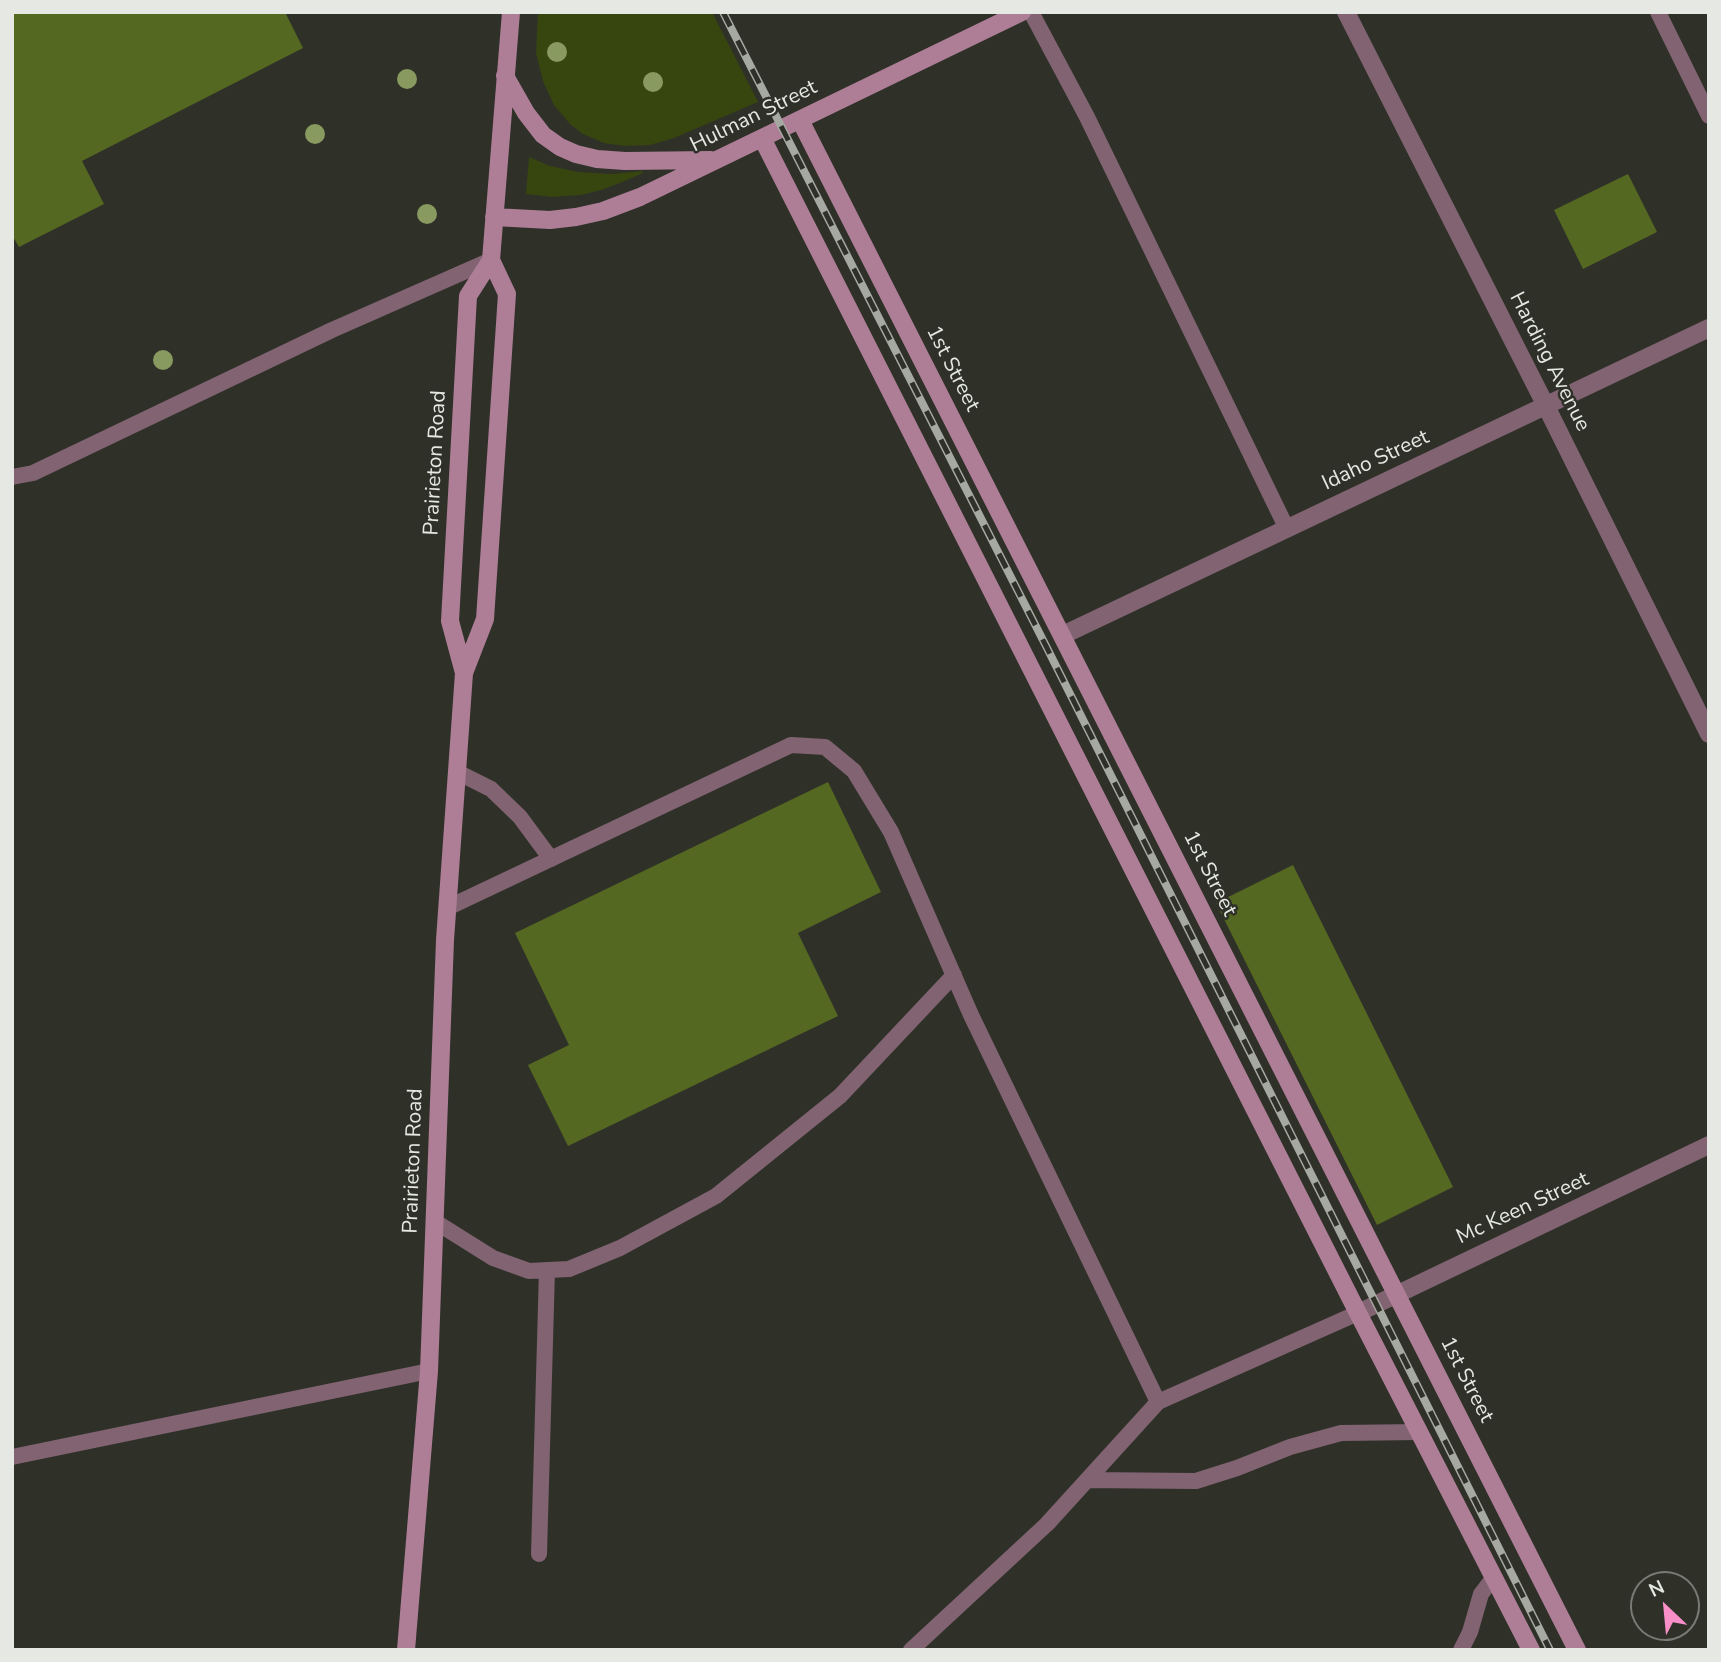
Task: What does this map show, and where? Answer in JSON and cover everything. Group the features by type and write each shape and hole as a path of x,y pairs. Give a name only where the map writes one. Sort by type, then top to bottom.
{"street":[{"name":"Prairieton Road","path":"464,673 450,621 468,296 491,260 511,12"},
{"name":"Hulman Street","path":"494,217 550,220 576,217 603,211 640,197 1022,12"},
{"name":"Harding Avenue","path":"1346,12 1709,734"},
{"path":"506,76 526,113 543,135 576,155 625,161 718,160"},
{"name":"1st Street","path":"800,120 1577,1650"},
{"path":"762,138 1531,1650"},
{"name":"Prairieton Road","path":"405,1650 429,1371 447,908 464,673 485,619 507,294 491,260"},
{"name":"Idaho Street","path":"1063,635 1709,328"},
{"name":"Mc Keen Street","path":"1358,1313 1709,1146"}],"lane":[{"path":"1031,12 1087,117 1287,529"},
{"path":"1658,12 1709,116"},
{"path":"12,477 33,473 332,330 491,260"},
{"path":"447,908 791,745 825,747 854,771 891,832 977,1028 1158,1402"},
{"path":"457,772 491,789 520,817 551,859"},
{"path":"434,1222 493,1258 529,1271 569,1269 620,1248 716,1196 840,1096 954,975"},
{"path":"539,1554 547,1270"},
{"path":"911,1650 1047,1524 1158,1402 1358,1313"},
{"path":"12,1457 429,1371"},
{"path":"1087,1480 1196,1481 1290,1447 1341,1433 1419,1432"},
{"path":"1461,1650 1470,1632 1481,1594 1494,1577"}],"green space":[{"path":"538,12 712,12 758,102 674,138 650,145 624,146 604,143 583,134 570,124 554,105 543,81 536,53"},
{"path":"529,157 550,166 578,172 612,174 643,171 620,183 581,195 552,197 526,194"}],"building":[{"path":"12,12 285,12 303,48 82,161 104,204 19,247 12,235"},
{"path":"1628,174 1657,232 1583,269 1554,210"},
{"path":"828,782 881,892 798,933 838,1016 568,1146 528,1065 569,1045 515,933"},
{"path":"1293,865 1453,1187 1377,1225 1216,903"}],"railway":[{"path":"723,12 1046,646 1550,1650"}]}
